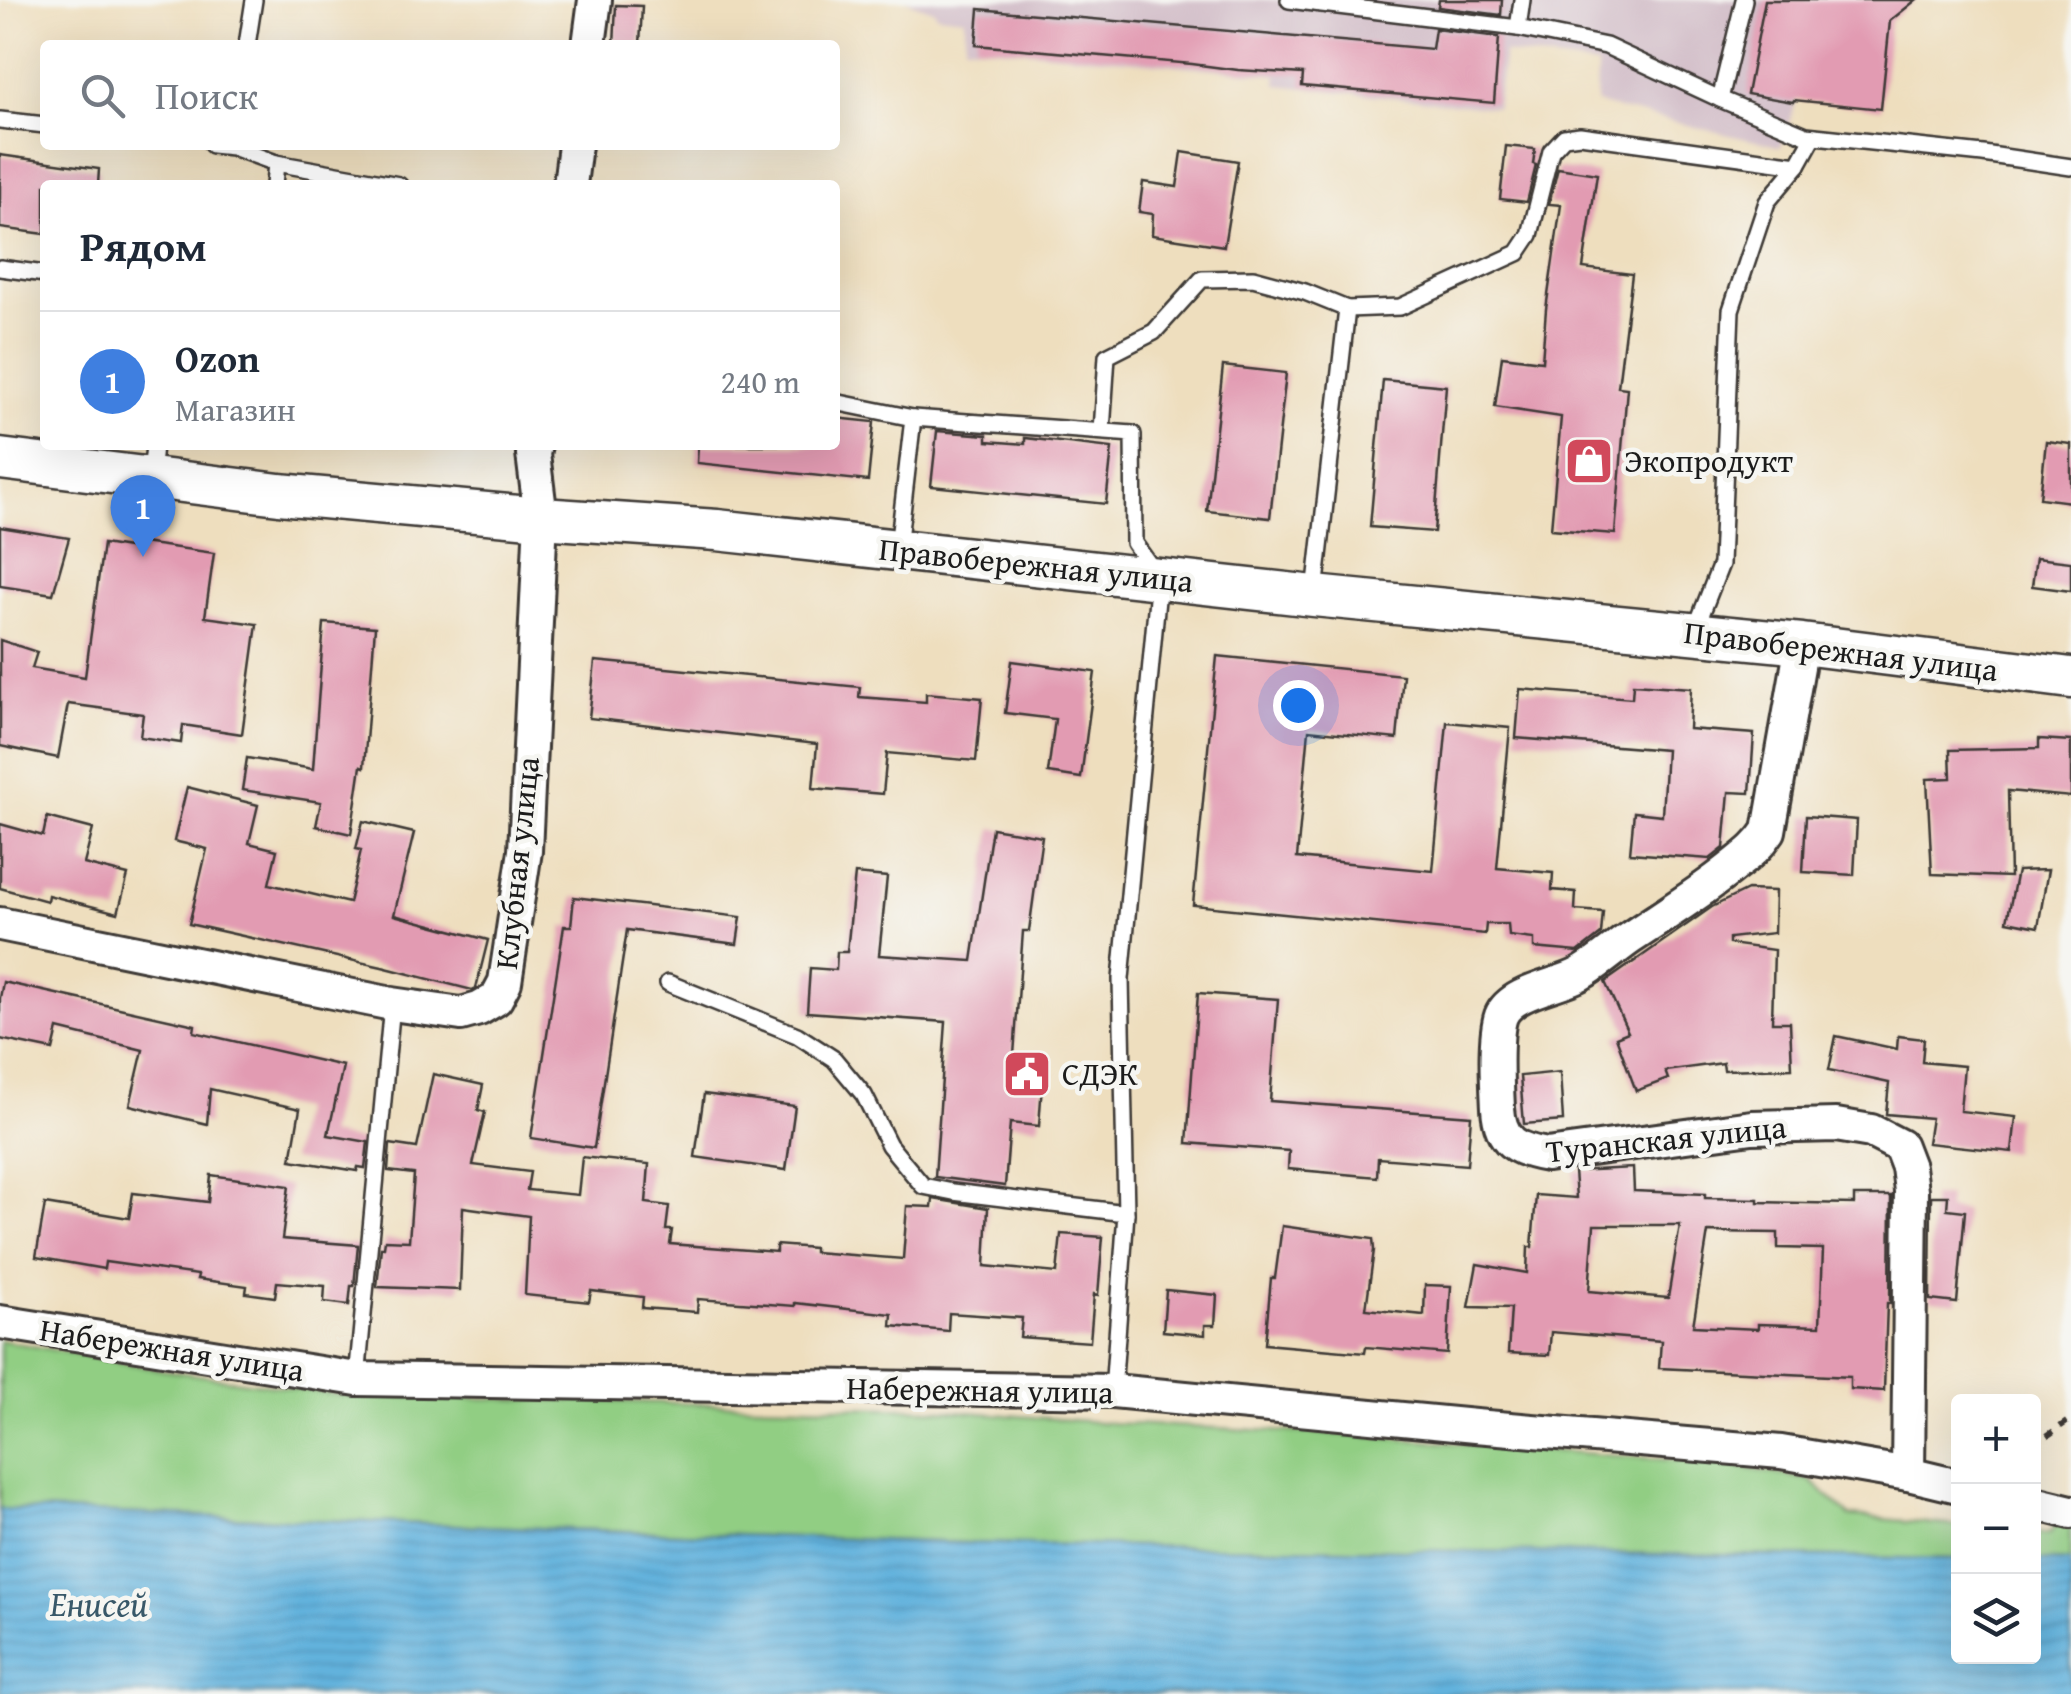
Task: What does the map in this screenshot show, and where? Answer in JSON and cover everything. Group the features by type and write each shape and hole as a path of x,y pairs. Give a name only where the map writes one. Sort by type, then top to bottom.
{"street":[{"path":"590,40 595,0"},
{"path":"571,180 575,150"},
{"name":"Клубная улица","path":"0,924 392,1004 461,1014 479,1010 496,998 505,982 525,850 541,518 534,450"},
{"name":"Правобережная улица","path":"0,459 152,462 279,494 717,530 1314,596 1802,644 2071,678"},
{"name":"Туранская улица","path":"1802,644 1769,831 1758,848 1700,893 1580,974 1509,1006 1502,1015 1500,1029 1496,1078 1499,1120 1504,1134 1520,1150 1547,1154 1752,1127 1820,1125 1871,1131 1900,1146 1911,1192 1908,1474"},
{"name":"Набережная улица","path":"0,1322 357,1379 1114,1392 1781,1452 1951,1484"},
{"path":"2041,1505 2071,1512"}],"lane":[{"path":"248,40 254,0"},
{"path":"1289,0 1419,7 1606,46 1720,99 1814,136 2071,167"},
{"path":"1518,28 1522,0"},
{"path":"1720,99 1744,0"},
{"path":"0,120 40,125"},
{"path":"1102,431 1107,356 1154,332 1202,279 1253,278 1348,309 1400,307 1518,253 1530,234 1551,151 1564,137 1580,135 1798,166"},
{"path":"1694,634 1721,564 1731,310 1767,202 1798,166 1814,136"},
{"path":"242,150 276,164 370,180"},
{"path":"274,180 276,164"},
{"path":"0,268 40,273"},
{"path":"1314,596 1348,309"},
{"path":"840,403 913,418 1133,434 1134,543 1159,578 1121,979 1126,1213 1114,1392"},
{"path":"897,550 913,418"},
{"path":"668,984 797,1035 834,1059 864,1095 890,1145 923,1186 1126,1213"},
{"path":"357,1379 392,1004"}],"path":[{"path":"2041,1440 2071,1420"}],"shaded area":[{"path":"905,0 1816,0 1795,106 1781,147 1596,104 1597,66 1504,53 1496,108 1277,85 1277,75 965,45 965,18 937,15"}],"green space":[{"path":"0,1340 163,1370 340,1395 928,1409 1334,1434 1724,1464 1810,1480 1850,1516 1951,1525 1951,1559 964,1543 0,1509"},
{"path":"2071,1503 2071,1561 2041,1560 2041,1533 2050,1534"}],"water":[{"name":"Енисей","path":"0,1509 964,1543 1951,1559 1951,1664 2041,1664 2041,1560 2071,1561 2071,1694 0,1694"}],"building":[{"path":"1439,0 1502,0 1501,15 1438,7"},
{"path":"1765,0 1916,0 1890,21 1881,109 1747,94"},
{"path":"616,5 642,6 640,40 614,40"},
{"path":"979,9 1432,49 1435,29 1499,37 1494,103 1302,86 1303,74 976,45"},
{"path":"1506,146 1535,149 1536,165 1527,202 1500,199"},
{"path":"1182,152 1238,161 1224,246 1152,235 1153,214 1139,212 1143,182 1177,187"},
{"path":"0,155 99,169 98,180 40,180 40,233 0,228"},
{"path":"1558,168 1597,174 1583,268 1632,274 1618,387 1627,388 1615,534 1551,529 1561,417 1495,407 1502,356 1542,361 1561,205 1549,204"},
{"path":"1223,366 1286,373 1270,518 1207,511"},
{"path":"1383,380 1446,386 1434,532 1370,527"},
{"path":"840,419 874,422 868,481 697,463 698,450 840,450"},
{"path":"937,431 987,435 987,441 1025,444 1025,438 1112,448 1106,504 931,486"},
{"path":"2046,441 2071,444 2071,502 2040,498"},
{"path":"0,527 69,538 53,594 0,586"},
{"path":"135,542 214,553 205,617 257,624 242,734 183,725 181,743 140,737 143,714 68,704 58,758 0,746 0,640 37,652 32,668 85,677 103,544 134,549"},
{"path":"2036,558 2071,562 2071,591 2032,586"},
{"path":"324,623 375,627 364,767 361,766 351,834 316,826 321,802 242,790 247,758 313,769"},
{"path":"1217,656 1403,675 1397,739 1309,730 1297,858 1433,871 1447,722 1510,728 1497,868 1553,873 1552,890 1576,892 1575,910 1603,912 1601,934 1578,952 1534,948 1534,939 1509,936 1508,924 1486,924 1485,934 1193,905"},
{"path":"595,661 860,687 859,697 926,702 926,693 982,698 976,761 887,753 883,794 813,788 817,744 589,718"},
{"path":"1012,661 1095,672 1081,778 1048,773 1055,719 1005,713"},
{"path":"1633,684 1691,688 1689,729 1754,734 1750,793 1729,792 1724,848 1710,859 1630,853 1634,812 1662,815 1666,750 1516,738 1520,689 1632,698"},
{"path":"2039,739 2071,741 2071,797 2008,791 2010,877 1932,874 1927,779 1951,778 1950,750 2039,748"},
{"path":"187,787 258,805 249,843 277,850 269,884 349,903 363,821 414,833 394,915 488,940 476,988 189,924 207,849 174,841"},
{"path":"1806,816 1857,820 1854,875 1803,872"},
{"path":"47,817 93,829 84,864 128,875 118,913 48,895 47,901 0,888 0,824 43,836"},
{"path":"992,828 1042,836 1029,931 1023,931 1014,1055 1044,1057 1039,1126 1010,1123 1005,1186 935,1177 946,1022 807,1012 810,968 836,970 837,952 847,952 855,874 887,877 879,955 972,961"},
{"path":"2048,870 2038,927 2007,921 2017,871"},
{"path":"1747,890 1775,891 1774,933 1729,938 1729,944 1774,950 1772,1022 1790,1022 1792,1068 1724,1070 1723,1063 1665,1071 1668,1079 1636,1091 1616,1037 1628,1032 1605,982 1712,907"},
{"path":"574,897 741,917 737,944 627,930 594,1148 531,1138 564,926 571,926"},
{"path":"3,982 195,1025 194,1032 343,1066 328,1135 368,1142 365,1168 358,1167 357,1171 291,1160 300,1109 210,1089 207,1124 130,1105 143,1050 58,1029 53,1050 0,1039"},
{"path":"1198,993 1278,999 1270,1101 1471,1116 1467,1165 1378,1158 1377,1177 1288,1169 1289,1151 1187,1143"},
{"path":"1836,1036 1897,1049 1898,1036 1924,1039 1922,1062 1964,1066 1960,1111 2016,1117 2012,1152 1927,1143 1931,1118 1886,1114 1889,1083 1829,1070"},
{"path":"1560,1072 1563,1121 1524,1124 1520,1076"},
{"path":"433,1074 483,1085 478,1110 485,1112 473,1165 530,1172 527,1190 578,1195 582,1157 649,1164 646,1203 669,1206 666,1230 672,1230 670,1244 776,1252 776,1245 903,1259 907,1206 932,1207 933,1199 988,1208 985,1266 1057,1273 1061,1234 1103,1237 1090,1342 1020,1337 1022,1318 949,1313 948,1331 891,1326 892,1314 795,1303 698,1299 697,1312 642,1308 643,1297 591,1291 589,1302 525,1295 529,1216 463,1207 460,1290 377,1287 385,1240 409,1241 414,1174 388,1171 390,1144 417,1148"},
{"path":"704,1094 795,1106 786,1170 695,1157"},
{"path":"1633,1168 1634,1191 1705,1194 1705,1198 1854,1204 1854,1196 1891,1196 1884,1391 1850,1389 1850,1377 1659,1368 1661,1341 1551,1332 1549,1355 1508,1353 1511,1308 1469,1307 1477,1264 1527,1273 1536,1195 1576,1198 1574,1171","holes":["1594,1225 1680,1225 1668,1298 1589,1291","1708,1232 1778,1233 1778,1248 1823,1249 1820,1326 1693,1326"]},
{"path":"211,1175 289,1186 282,1239 358,1245 349,1305 324,1302 325,1286 277,1282 275,1297 246,1293 247,1286 197,1279 198,1275 105,1262 104,1269 36,1257 45,1204 129,1218 133,1193 208,1202"},
{"path":"1931,1196 1948,1196 1947,1209 1965,1211 1957,1303 1930,1300"},
{"path":"1282,1226 1373,1239 1366,1309 1424,1315 1425,1285 1451,1286 1447,1354 1366,1347 1365,1353 1265,1344 1271,1278 1275,1278"},
{"path":"1166,1290 1217,1295 1215,1325 1205,1325 1205,1335 1163,1331"}],"place":[{"name":"Экопродукт","path":"1589,461"},
{"name":"Ozon","path":"143,557"},
{"name":"СДЭК","path":"1027,1074"}]}
